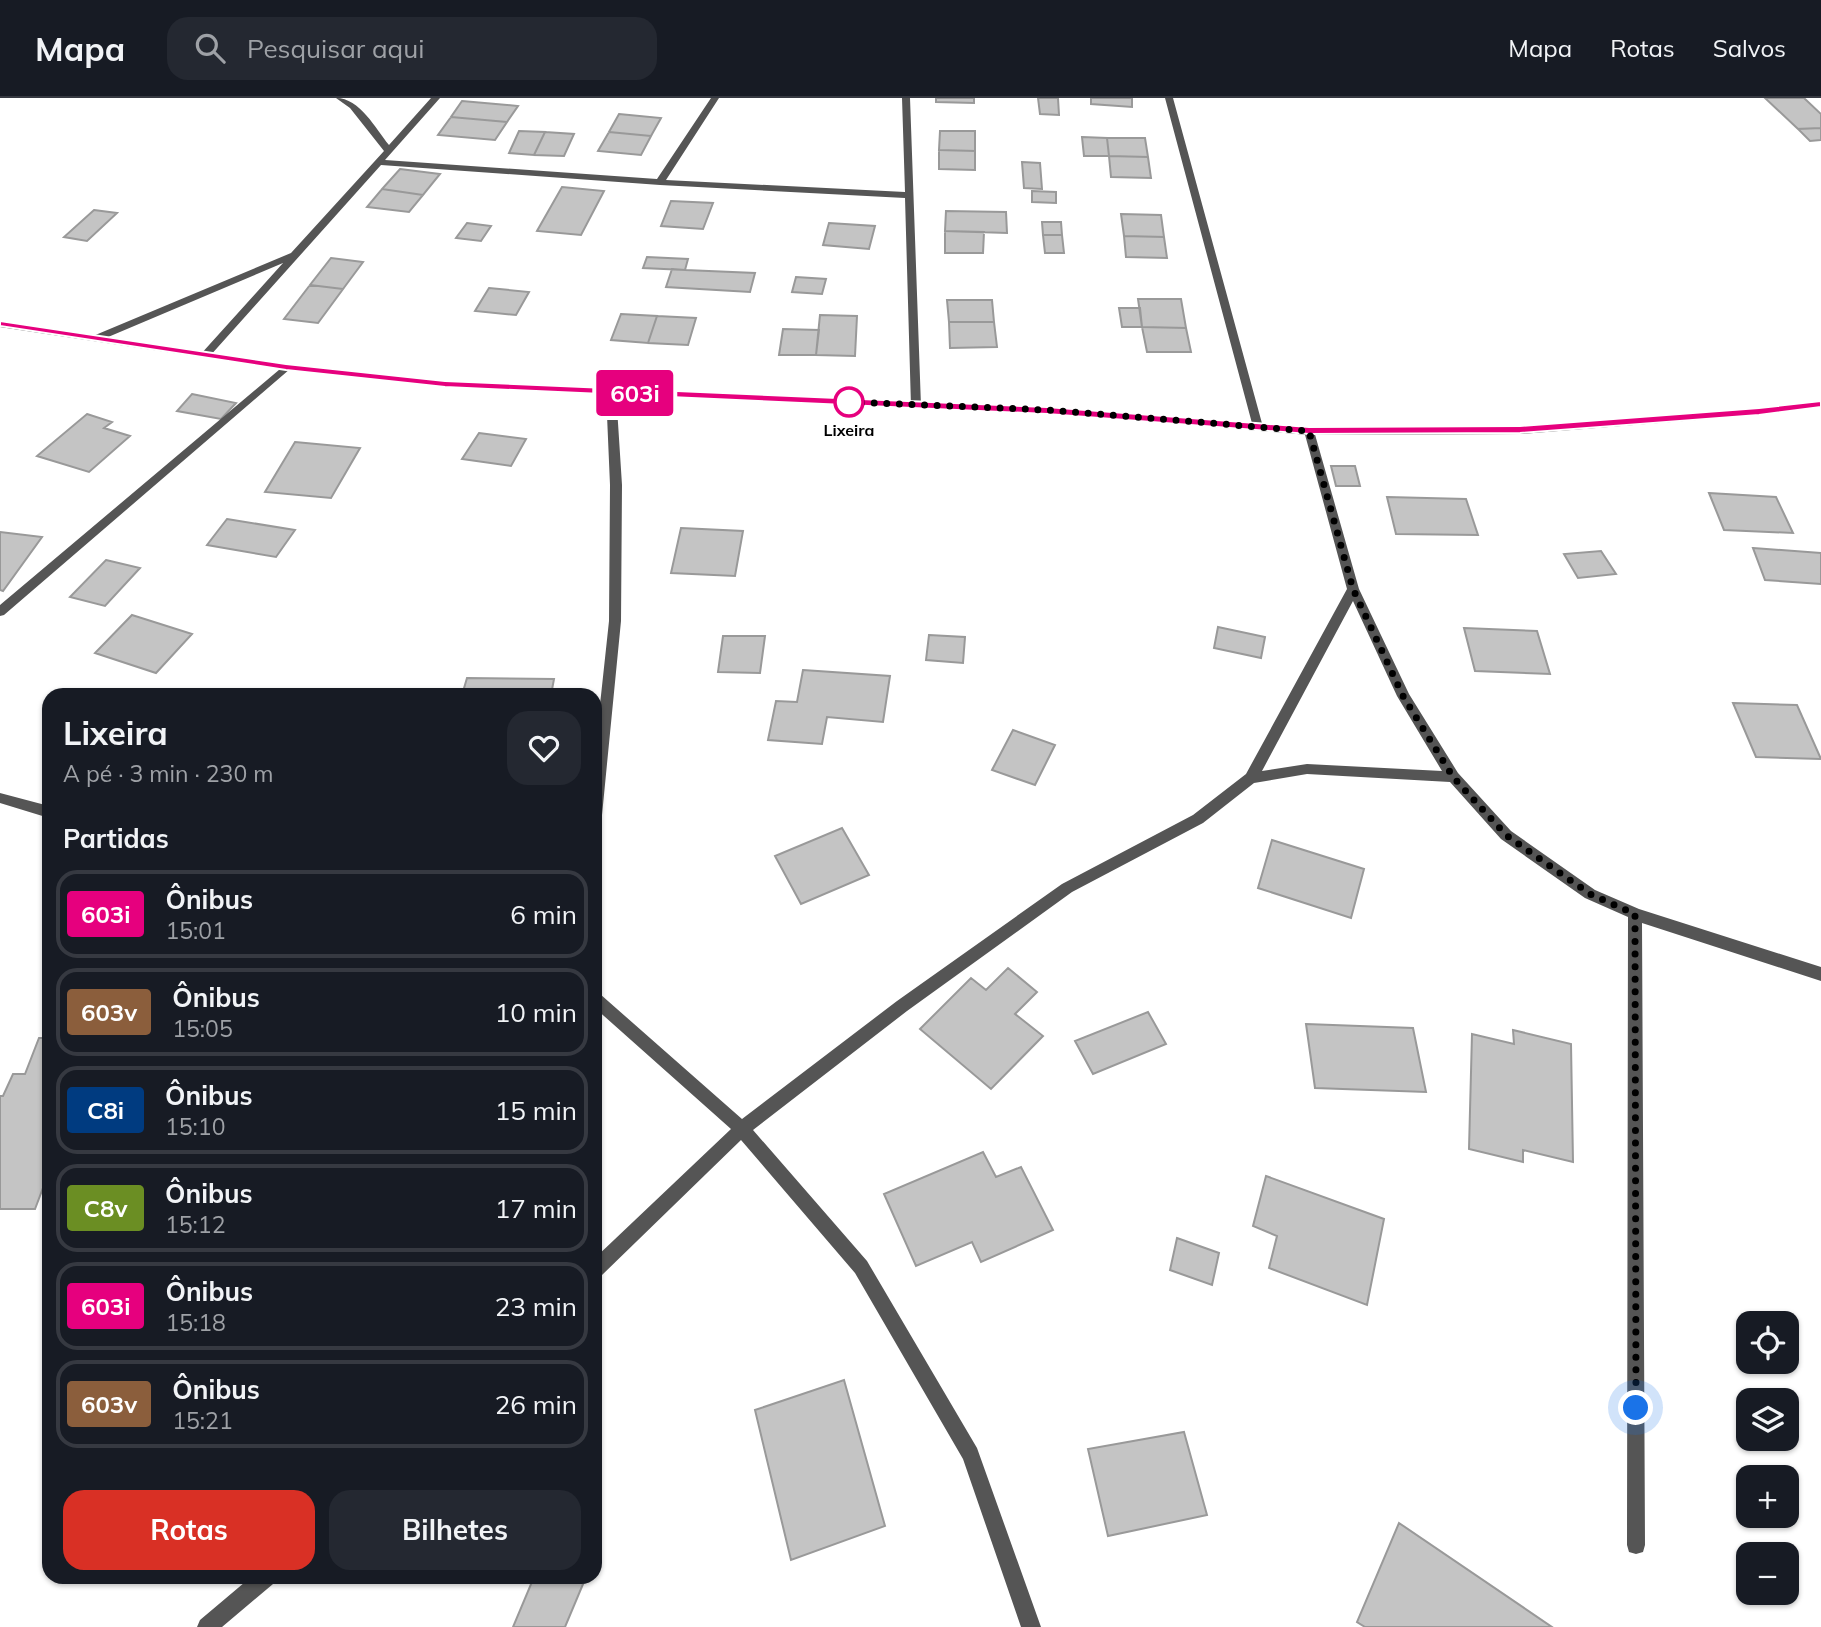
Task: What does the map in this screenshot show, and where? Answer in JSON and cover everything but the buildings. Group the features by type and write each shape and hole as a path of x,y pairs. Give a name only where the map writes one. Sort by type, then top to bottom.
{"street":[{"path":"340,98 353,106 388,150"},
{"path":"205,355 436,98"},
{"path":"660,182 715,98"},
{"path":"905,98 916,406"},
{"path":"1169,98 1258,427"},
{"path":"378,162 660,182 909,195"},
{"path":"97,338 298,253"},
{"path":"0,324 286,367 445,384 1047,410 1309,431 1520,430 1759,412 1821,404"},
{"path":"0,612 286,367"},
{"path":"602,747 615,621 616,485 611,392"},
{"path":"1309,431 1353,589 1403,696 1453,777 1506,835 1590,894 1635,914 1821,974"},
{"path":"602,1263 742,1129 902,1006 1067,888 1198,819 1251,778 1353,589"},
{"path":"1251,778 1307,769 1453,777"},
{"path":"0,799 42,811"},
{"path":"1635,914 1636,1545"},
{"path":"602,1005 742,1129 860,1267 971,1454 1031,1627"},
{"path":"207,1627 258,1584"}],"bus line":[{"name":"603i","path":"0,324 286,367 445,384 1047,410 1309,431 1520,430 1759,412 1821,404"}],"place":[{"name":"Lixeira","path":"849,402"}],"route":[{"path":"849,402 1047,410 1309,431 1331,518 1353,589 1403,696 1453,777 1506,835 1590,894 1635,914 1636,1408"}]}
